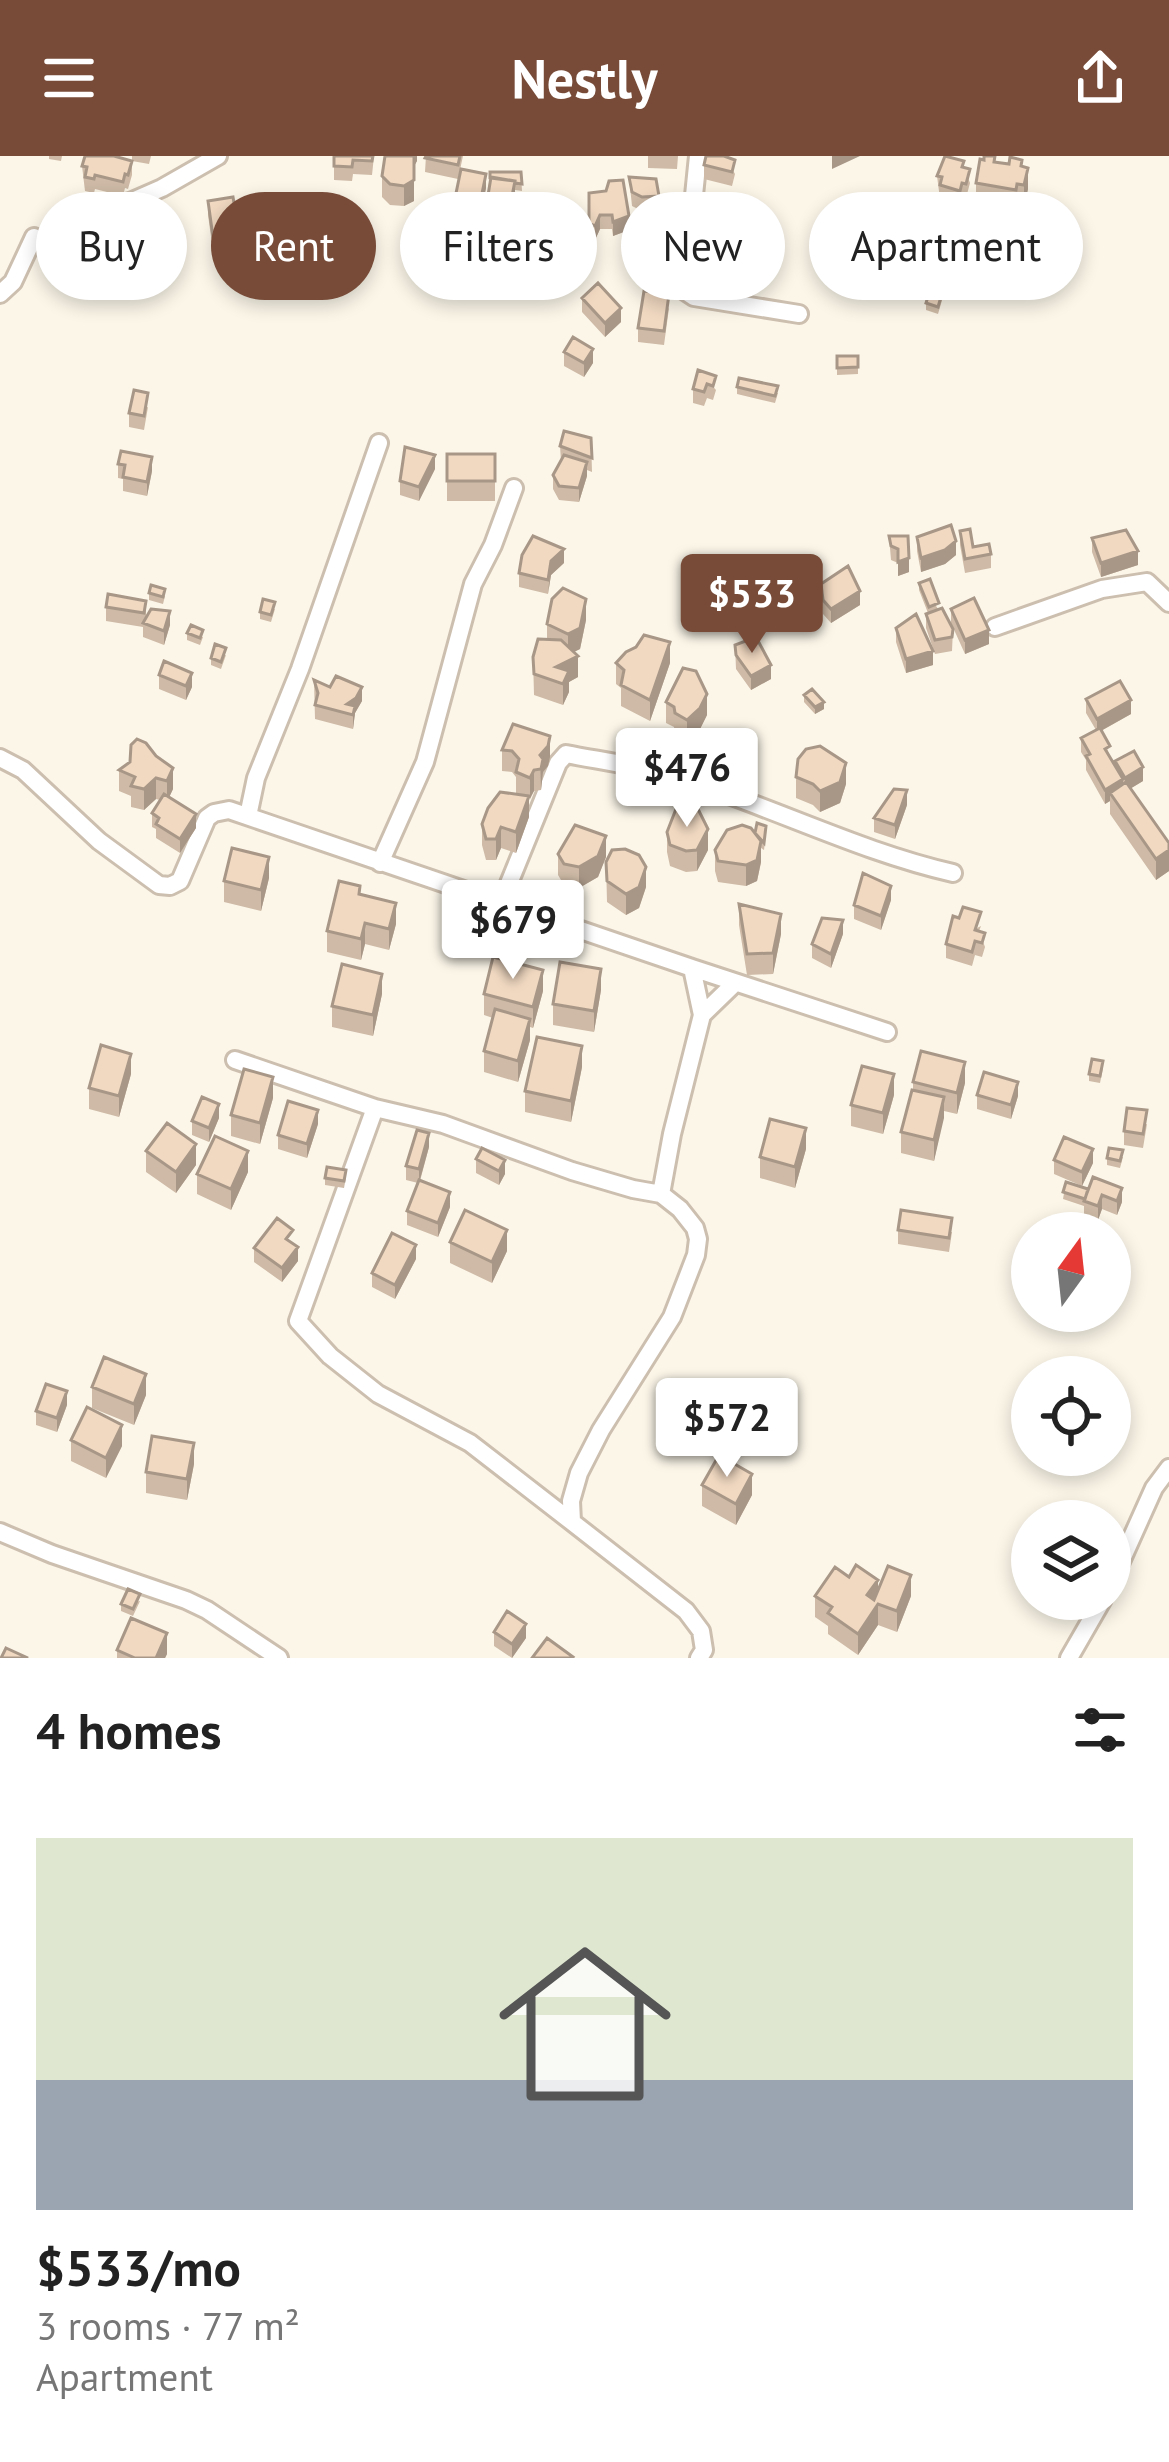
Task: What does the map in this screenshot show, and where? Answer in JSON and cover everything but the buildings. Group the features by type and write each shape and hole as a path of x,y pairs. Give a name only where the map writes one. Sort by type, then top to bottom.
{"street":[{"path":"153,192 218,156"},
{"path":"698,156 682,283 685,291 694,297 799,314"},
{"path":"0,294 14,282 34,237"},
{"path":"248,816 256,778 300,669 379,443"},
{"path":"380,863 425,762 473,584 514,488"},
{"path":"995,627 1102,589 1147,582 1169,603"},
{"path":"501,903 566,754 658,772 903,861 953,873"},
{"path":"0,758 23,770 99,841 158,884 170,886 180,881 207,818 229,810 886,1032"},
{"path":"661,1194 702,1015 692,968"},
{"path":"702,1015 735,982"},
{"path":"235,1060 375,1108 442,1124 572,1171 661,1194 695,1228 696,1255 671,1317 579,1473 571,1501 572,1522"},
{"path":"375,1108 298,1321 330,1356 378,1394 470,1443 686,1611 701,1631 704,1650 699,1658"},
{"path":"1131,1539 1154,1488 1169,1468"},
{"path":"0,1532 186,1600 279,1658"},
{"path":"1069,1658 1091,1620"}]}
